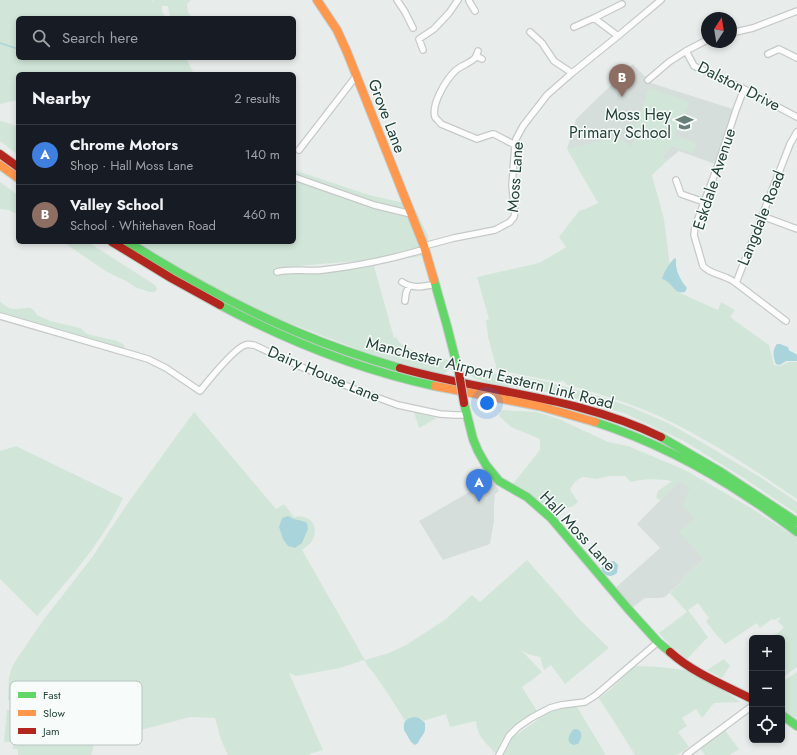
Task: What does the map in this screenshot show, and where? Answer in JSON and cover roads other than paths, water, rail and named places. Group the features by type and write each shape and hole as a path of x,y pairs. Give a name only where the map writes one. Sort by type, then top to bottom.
{"main road":[{"name":"Grove Lane","path":"317,0 337,30 357,75 425,247"},
{"path":"0,154 16,166"},
{"path":"0,165 16,177"},
{"name":"Manchester Airport Eastern Link Road","path":"115,244 239,315 291,340 337,358 384,374 413,381 550,408 597,422 649,442 719,478 797,532"},
{"name":"Manchester Airport Eastern Link Road","path":"131,244 183,275 243,307 295,332 340,349 386,364 429,375 584,408 638,426 674,443 723,472 797,522"},
{"name":"Hall Moss Lane","path":"425,247 459,373 466,415 473,439 478,451 492,474 499,481 527,497 551,518 658,642 676,658 696,671 749,697"},
{"path":"785,718 797,726"}],"street":[{"path":"397,0 413,28"},
{"path":"424,50 419,39 434,29 459,0 465,2 469,0 475,11"},
{"name":"Moss Lane","path":"277,272 283,270 305,271 344,268 373,262 454,238 495,230 510,222 514,217 515,212 512,186 515,145 516,139 523,126 547,95 661,0"},
{"path":"574,27 622,4"},
{"path":"737,32 753,28 797,11"},
{"path":"594,18 618,36"},
{"path":"530,32 542,43 554,61 572,73"},
{"path":"648,80 686,50 701,43"},
{"path":"768,54 779,49 797,58"},
{"name":"Dalston Drive","path":"686,50 694,66 744,89 797,117"},
{"path":"482,59 477,53 474,59 456,70 447,80 436,102 434,110 435,115 441,124 477,139 494,134 515,145"},
{"path":"298,150 357,75"},
{"name":"Eskdale Avenue","path":"744,89 694,232 703,266 706,269 736,283 786,321"},
{"name":"Langdale Road","path":"736,283 790,144 797,132"},
{"path":"296,178 374,205 411,214"},
{"path":"676,180 681,194 704,202"},
{"path":"762,216 797,229"},
{"path":"402,282 409,286 422,287 435,284"},
{"path":"405,301 409,286"},
{"name":"Dairy House Lane","path":"0,316 148,360 166,368 200,391 238,349 246,344 254,345 354,389 398,404 440,414 466,415"},
{"path":"500,755 509,736 518,727 550,708 585,702 596,695 658,642"},
{"path":"686,755 751,707"}],"water":[{"path":"675,258 678,275 687,288 685,292 678,292 669,283 662,279 667,268"},
{"path":"777,344 788,347 790,351 797,355 797,361 786,361 780,365 776,364 774,359 774,349"},
{"path":"288,516 307,523 308,529 302,543 295,548 288,546 283,539 279,527 282,518"},
{"path":"608,561 614,561 618,565 617,573 609,576 602,570 604,564"},
{"path":"415,717 419,718 425,723 425,730 418,743 415,745 411,742 404,730 404,727 406,720"},
{"path":"574,729 581,732 581,737 578,744 573,745 568,739 569,735"}],"waterway":[{"path":"0,43 16,48"}],"place":[{"name":"Valley School","path":"622,97"},
{"name":"Moss Hey Primary School","path":"684,123"},
{"name":"Chrome Motors","path":"479,502"}]}
